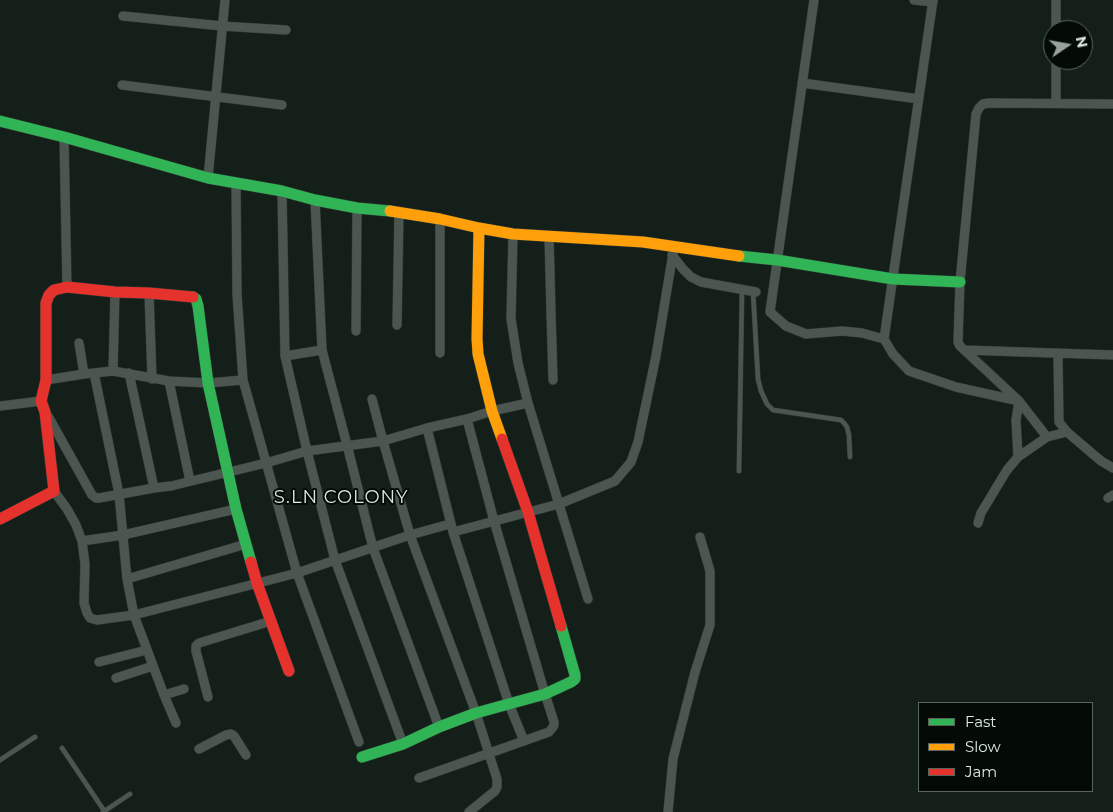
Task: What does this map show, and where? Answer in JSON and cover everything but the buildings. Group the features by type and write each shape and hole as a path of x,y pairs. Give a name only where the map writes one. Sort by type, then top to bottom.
{"street":[{"path":"208,178 225,0"},
{"path":"814,0 770,312 786,326 806,334 842,331 862,333 884,339"},
{"path":"914,0 933,1 884,339 893,354 909,371 956,388 1019,401"},
{"path":"1056,0 1056,20"},
{"path":"123,16 286,30"},
{"path":"1056,70 1056,104"},
{"path":"802,83 919,99"},
{"path":"122,85 282,105"},
{"path":"1047,437 1019,401 960,346 957,339 960,282 976,114 983,104 989,103 1113,104"},
{"path":"0,121 208,178 282,191 357,208 399,212 513,234 643,242 673,251 777,260 893,279 960,282"},
{"path":"64,137 67,287"},
{"path":"236,183 237,294 243,380 297,573 359,742"},
{"path":"282,191 285,356 335,560 403,744"},
{"path":"315,200 322,350 373,548 439,727"},
{"path":"356,331 357,208"},
{"path":"397,325 399,212"},
{"path":"440,219 440,353"},
{"path":"362,757 403,744 439,727 476,713 544,694 574,680 575,675 528,512 492,411 478,354 479,228"},
{"path":"513,234 511,319 518,363 528,402 588,599"},
{"path":"549,236 553,380"},
{"path":"673,251 683,270 691,277 701,282 754,292"},
{"path":"290,671 257,583 236,509 208,383 196,299 188,295 115,292 67,287 54,290 49,294 46,303 46,380 43,406 54,491 67,509 82,541 85,564 84,603 90,618 97,620 134,615 257,583 297,573 410,535 494,521 559,504 615,481 631,462 638,442 656,356 673,251"},
{"path":"113,370 115,292"},
{"path":"149,293 152,378"},
{"path":"79,343 89,373 119,494 127,579 134,615 176,723"},
{"path":"285,356 322,350"},
{"path":"964,350 1113,355"},
{"path":"1058,354 1059,422 1067,432 1101,462 1113,468"},
{"path":"46,380 113,370 169,381 208,383 243,380"},
{"path":"129,373 154,488"},
{"path":"169,381 190,482"},
{"path":"372,399 410,535 476,713 497,779 495,791 468,812"},
{"path":"1018,457 1016,420 1019,401"},
{"path":"43,406 92,495 99,498 190,482 308,451 383,441 528,402"},
{"path":"0,406 43,406"},
{"path":"419,778 549,732 554,722 544,694 466,419"},
{"path":"427,428 452,528 509,704 524,741"},
{"path":"978,523 981,513 1007,470 1018,457 1047,437 1067,432"},
{"path":"0,519 54,491"},
{"path":"82,541 123,535 236,509"},
{"path":"668,812 672,759 710,624 710,571 700,537"},
{"path":"127,579 246,544"},
{"path":"208,697 196,646 199,643 271,621"},
{"path":"99,662 147,650"},
{"path":"116,678 153,666"},
{"path":"164,695 184,688"},
{"path":"199,749 231,734 246,754"}],"lane":[{"path":"739,471 742,290"},
{"path":"754,292 758,379 767,404 773,410 840,420 847,427 850,456"},
{"path":"0,760 35,737"},
{"path":"62,748 104,812 130,794"}],"traffic: fast":[{"path":"0,121 208,178 282,191 357,208 390,211"},
{"path":"739,256 777,260 893,279 960,282"},
{"path":"193,297 196,299 198,306 208,383 236,509 251,562"},
{"path":"362,757 403,744 439,727 476,713 545,694 571,682 575,679 575,675 561,626"}],"traffic: slow":[{"path":"390,211 513,234 643,242 739,256"},
{"path":"479,228 478,354 492,411 502,439"}],"traffic: jam":[{"path":"0,519 54,491 45,412 41,401 46,380 46,303 49,295 54,290 67,287 193,297"},
{"path":"502,439 528,512 561,626"},
{"path":"251,562 289,671"}],"district":[{"name":"S.LN COLONY","path":"341,498"}]}
